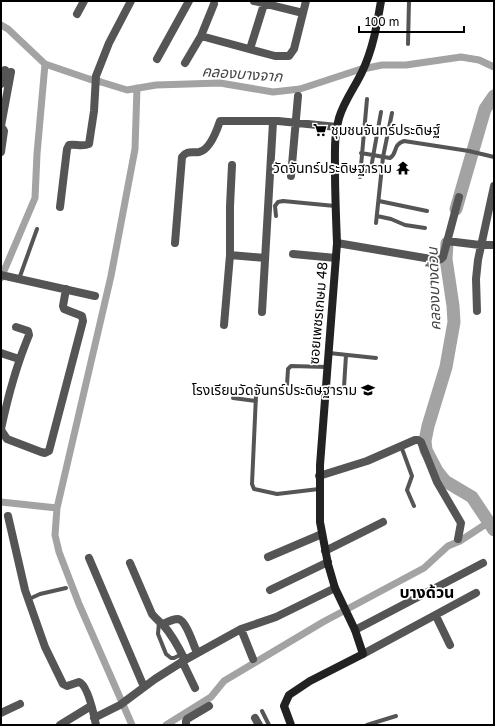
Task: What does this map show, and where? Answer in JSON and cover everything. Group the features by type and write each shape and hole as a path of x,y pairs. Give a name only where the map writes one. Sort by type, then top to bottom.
{"street":[{"path":"77,14 84,1"},
{"path":"60,207 67,149 72,144 87,145 90,141 96,76 109,43 131,1"},
{"path":"157,59 189,1"},
{"path":"254,1 265,2 303,13"},
{"path":"201,36 275,56 289,56 294,49 306,1"},
{"name":"ซอยเพชรเกษม 48","path":"363,654 355,630 336,588 325,551 320,522 319,476 337,243 335,206 337,127 342,110 363,71 378,23 381,1"},
{"path":"250,49 265,2"},
{"path":"185,63 201,36 214,4"},
{"path":"1,84 8,71 1,127 4,131 1,152"},
{"path":"291,176 298,96"},
{"path":"174,243 182,157 184,154 199,152 205,149 217,132 220,122 273,122 337,127"},
{"path":"262,312 273,122"},
{"path":"224,325 230,255 232,165"},
{"path":"477,310 476,279 480,245 494,186"},
{"path":"337,243 437,260 441,259 451,242 459,197"},
{"path":"451,242 494,245"},
{"path":"293,254 336,258"},
{"path":"230,255 266,258"},
{"path":"4,276 95,296"},
{"path":"16,327 25,329 28,331 29,335 9,390 1,430 7,439 45,453 49,451 83,321 82,316 64,309 63,306 66,289"},
{"path":"1,353 19,359"},
{"path":"319,476 367,462 401,446 418,440 421,442 437,482 461,523 458,539"},
{"path":"8,516 20,572 28,600 45,647 63,684 67,686 81,682 86,691 95,722 183,658 197,653 241,629 276,617 336,588"},
{"path":"325,551 383,522"},
{"path":"268,557 322,534"},
{"path":"89,558 144,687"},
{"path":"270,590 328,562"},
{"path":"130,563 152,614 161,623 178,646 195,688"},
{"path":"355,630 483,563"},
{"path":"291,725 284,706 289,695 310,681 436,616 476,593"},
{"path":"436,616 450,645"},
{"path":"161,623 177,619 181,620 185,625 197,653"},
{"path":"241,629 253,659"},
{"path":"1,713 20,704"},
{"path":"60,725 91,706"},
{"path":"186,725 186,721 188,719 209,706"}],"lane":[{"path":"408,1 408,44"},
{"path":"360,177 367,99"},
{"path":"360,170 369,171 371,168 381,112"},
{"path":"376,222 383,157 392,113"},
{"path":"361,153 390,158 392,157 399,142 404,141 481,153 494,157"},
{"path":"379,200 427,211"},
{"path":"276,216 275,206 278,202 283,201 335,206"},
{"path":"376,216 391,219 405,225 425,228"},
{"path":"19,279 37,229"},
{"path":"328,353 376,358"},
{"path":"344,387 346,355"},
{"path":"287,385 288,369 291,366 327,367"},
{"path":"256,395 252,484 254,490 277,494 319,489"},
{"path":"233,398 256,401"},
{"path":"401,446 412,476 407,490 414,506"},
{"path":"28,600 40,594 66,588"},
{"path":"161,623 158,634 166,654 171,658 183,658"},
{"path":"262,712 269,725"},
{"path":"367,725 396,716"}],"waterway":[{"name":"คลองบางจาก","path":"1,25 8,29 45,64 127,90 156,85 220,83 273,92 300,89 358,70 382,65 406,65 461,57 479,60 494,67"},
{"path":"1,278 35,198 37,154 45,64"},
{"path":"132,725 79,604 59,552 55,535 57,508 111,276 135,149 137,88"},
{"name":"คลองบางด้วน","path":"456,209 485,109 494,96"},
{"name":"คลองบางด้วน","path":"447,243 446,259 454,322 446,367 428,426 425,441 426,450 437,471 445,481 472,497 494,530"},
{"path":"1,502 57,508"},
{"path":"166,725 211,697 224,681 323,622 424,568 448,546 460,541 489,522"}],"place":[{"name":"ชุมชนจันทร์ประดิษฐ์","path":"320,130"},
{"name":"วัดจันทร์ประดิษฐาราม","path":"403,168"},
{"name":"โรงเรียนวัดจันทร์ประดิษฐาราม","path":"368,390"}],"district":[{"name":"บางด้วน","path":"427,592"}]}
